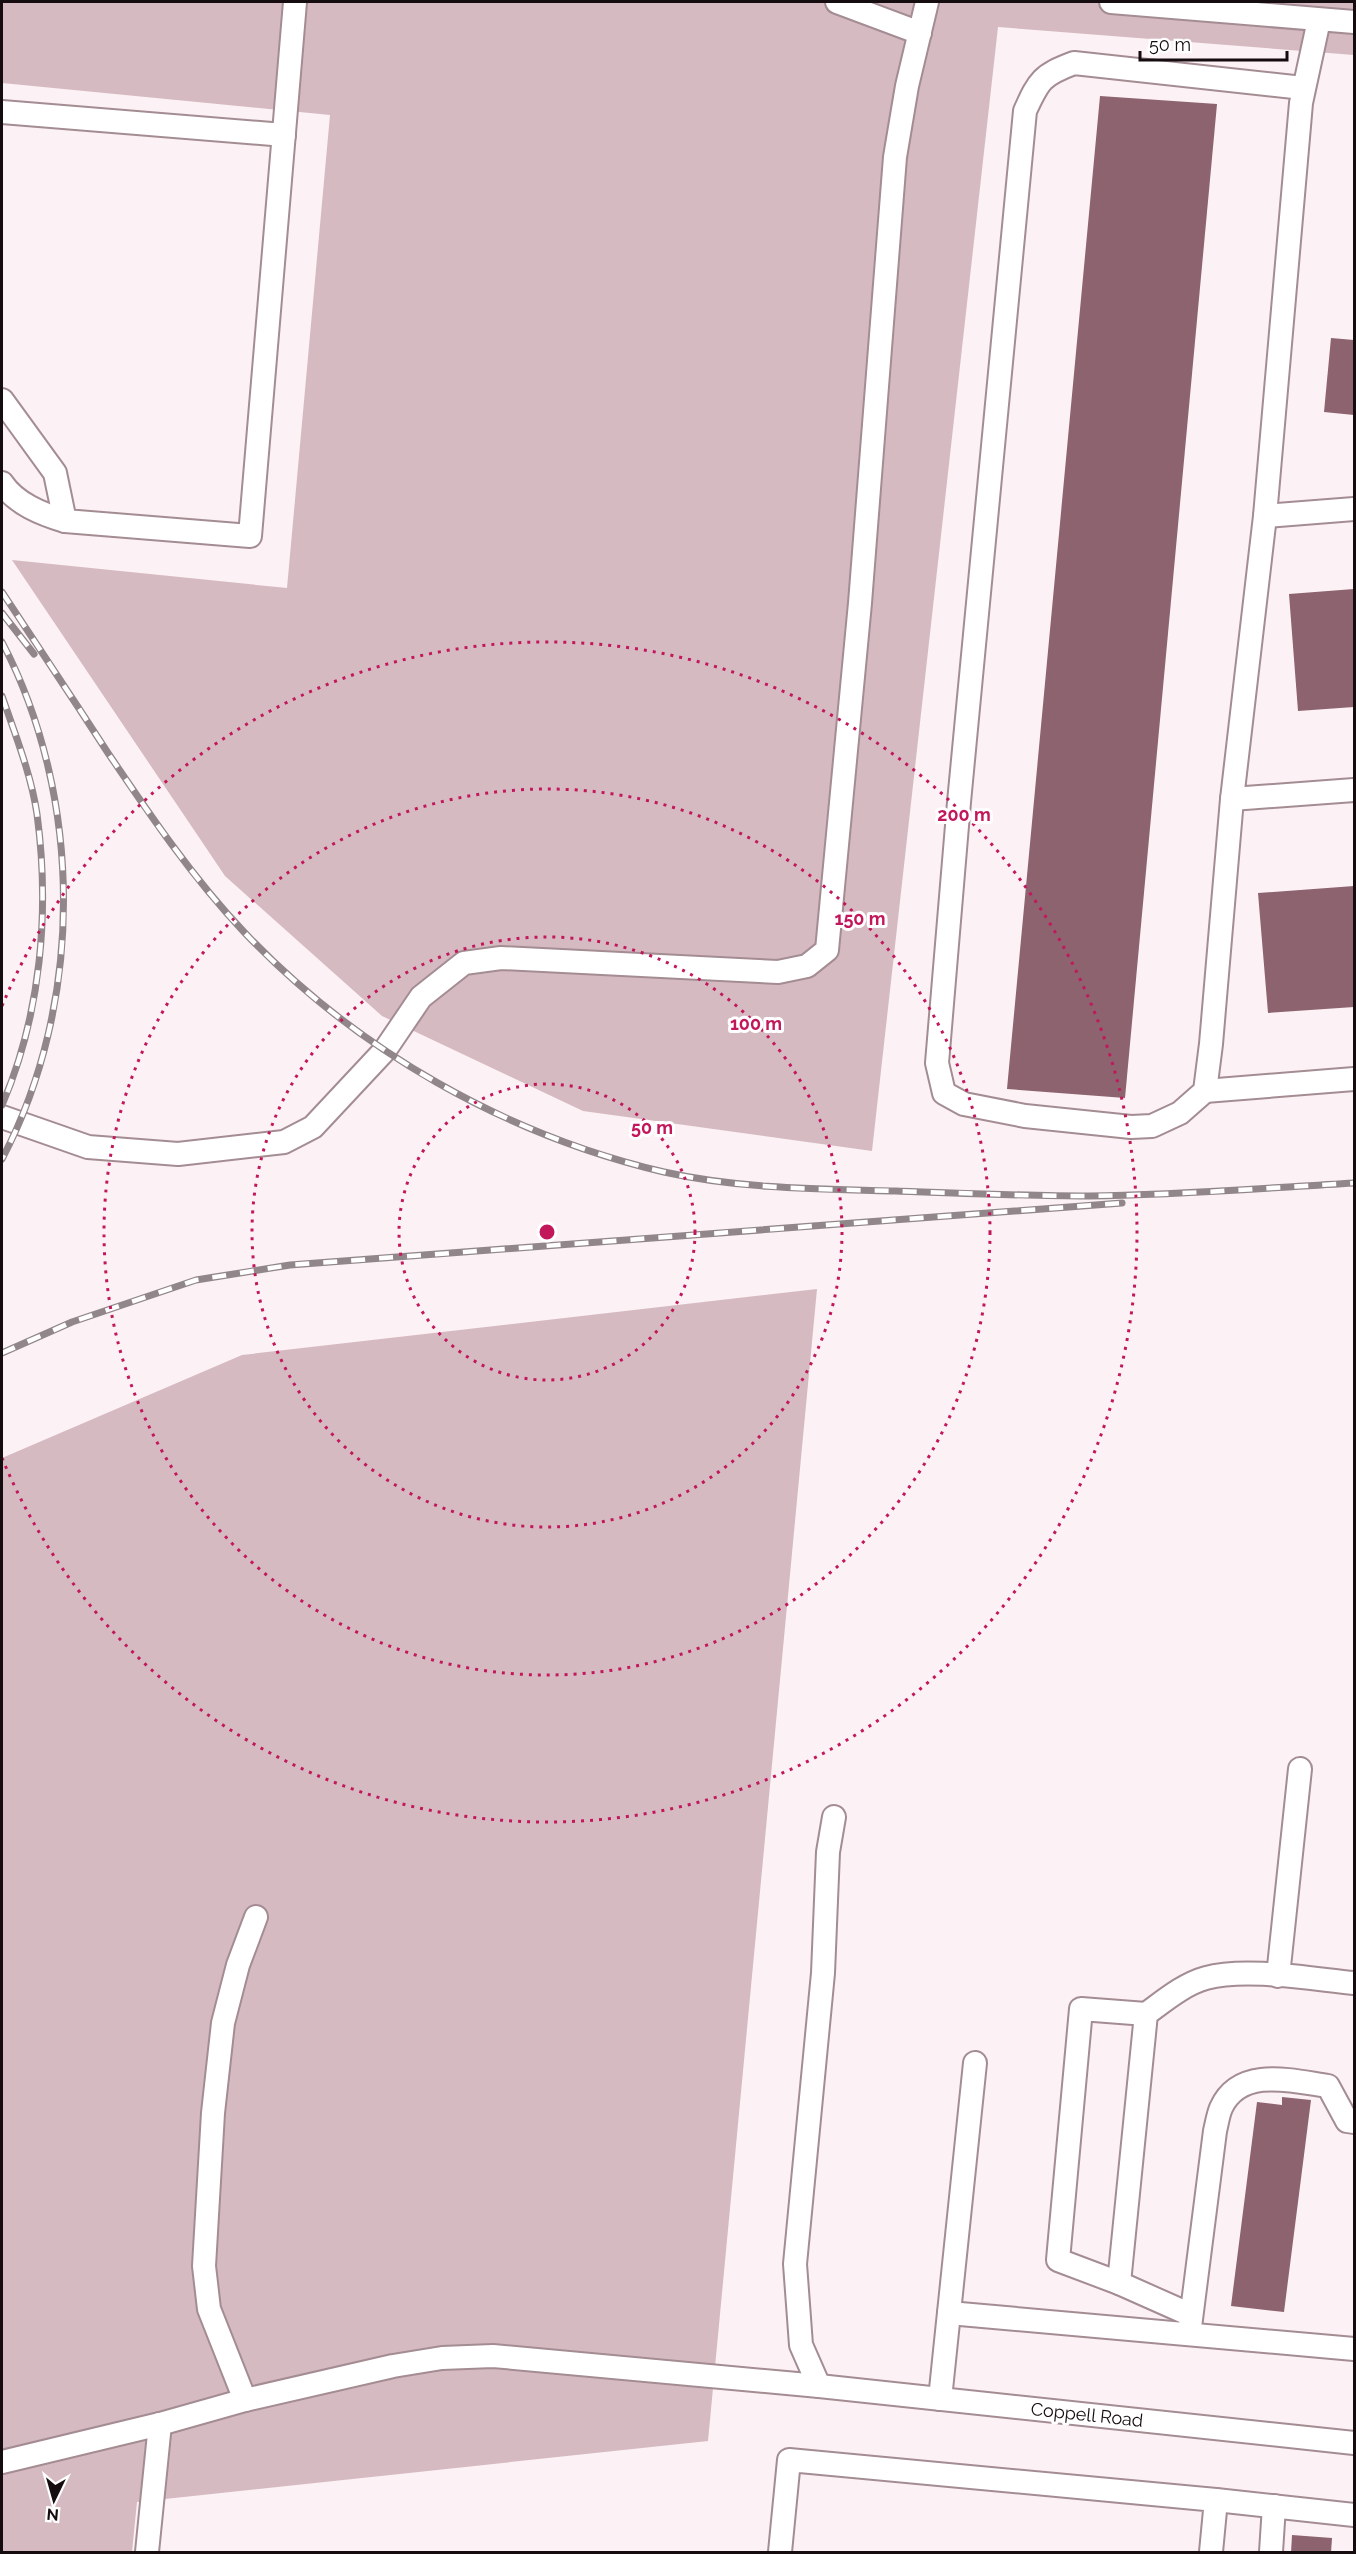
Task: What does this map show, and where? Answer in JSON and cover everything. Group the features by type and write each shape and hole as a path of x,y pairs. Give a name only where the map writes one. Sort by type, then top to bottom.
{"street":[{"path":"2,483 5,489 36,512 65,521 250,536 295,2"},
{"path":"837,2 920,33"},
{"path":"2,1118 88,1148 178,1154 284,1142 313,1127 385,1050 421,997 464,963 501,958 778,972 807,966 827,950 860,603 895,157 907,86 927,2"},
{"path":"1111,2 1354,22"},
{"path":"1204,1091 1211,1044 1232,799 1265,516 1303,88 1319,20"},
{"path":"1303,88 1074,63 1054,71 1038,83 1025,111 959,801 937,1063 944,1093 964,1104 1025,1116 1131,1127 1152,1126 1180,1113 1204,1091 1354,1079"},
{"path":"2,112 284,135"},
{"path":"2,400 55,473 65,521"},
{"path":"1265,516 1354,509"},
{"path":"1232,799 1354,790"},
{"path":"1278,1976 1300,1769"},
{"path":"819,2386 801,2345 795,2264 823,1973 828,1852 834,1817"},
{"path":"245,2400 209,2309 204,2266 213,2113 223,2023 238,1965 256,1917"},
{"path":"1190,2325 1119,2283 1058,2260 1081,2009 1146,2014 1173,1994 1206,1978 1248,1974 1354,1983"},
{"path":"1119,2283 1146,2014"},
{"path":"940,2399 975,2063"},
{"path":"1190,2325 1215,2131 1221,2108 1233,2091 1252,2082 1271,2077 1328,2086 1347,2121 1354,2122"},
{"path":"949,2313 1190,2325 1354,2349"},
{"name":"Coppell Road","path":"2,2462 160,2424 245,2400 393,2366 442,2358 493,2356 819,2386 1354,2443"},
{"path":"147,2553 160,2424"},
{"path":"780,2553 789,2460 1354,2515"},
{"path":"1211,2553 1216,2500"},
{"path":"1271,2553 1274,2506"}],"shaded area":[{"path":"2,2 1354,2 1354,55 998,27 872,1151 583,1111 382,1016 225,876 12,560 287,588 330,115 2,83"},
{"path":"817,1289 708,2441 137,2502 132,2552 2,2552 2,1458 242,1355"}],"building":[{"path":"1100,96 1217,104 1125,1098 1007,1089"},
{"path":"1331,338 1354,340 1354,415 1324,412"},
{"path":"1354,589 1354,707 1298,711 1289,594"},
{"path":"1354,886 1354,1007 1268,1013 1258,893"},
{"path":"1282,2097 1311,2100 1284,2312 1231,2306 1257,2102 1282,2105"},
{"path":"1292,2535 1332,2538 1331,2553 1291,2553"}],"railway":[{"path":"2,592 156,822 189,868 244,932 288,975 384,1050 491,1111 605,1156 693,1178 751,1185 838,1190 1089,1196 1189,1193 1354,1183"},
{"path":"2,613 34,654"},
{"path":"2,642 29,703 48,767 60,833 64,901 60,968 48,1034 29,1098 2,1159"},
{"path":"2,696 31,784 41,851 42,888 42,925 34,999 26,1035 2,1105"},
{"path":"2,1353 72,1322 196,1280 290,1265 1122,1203"}]}
